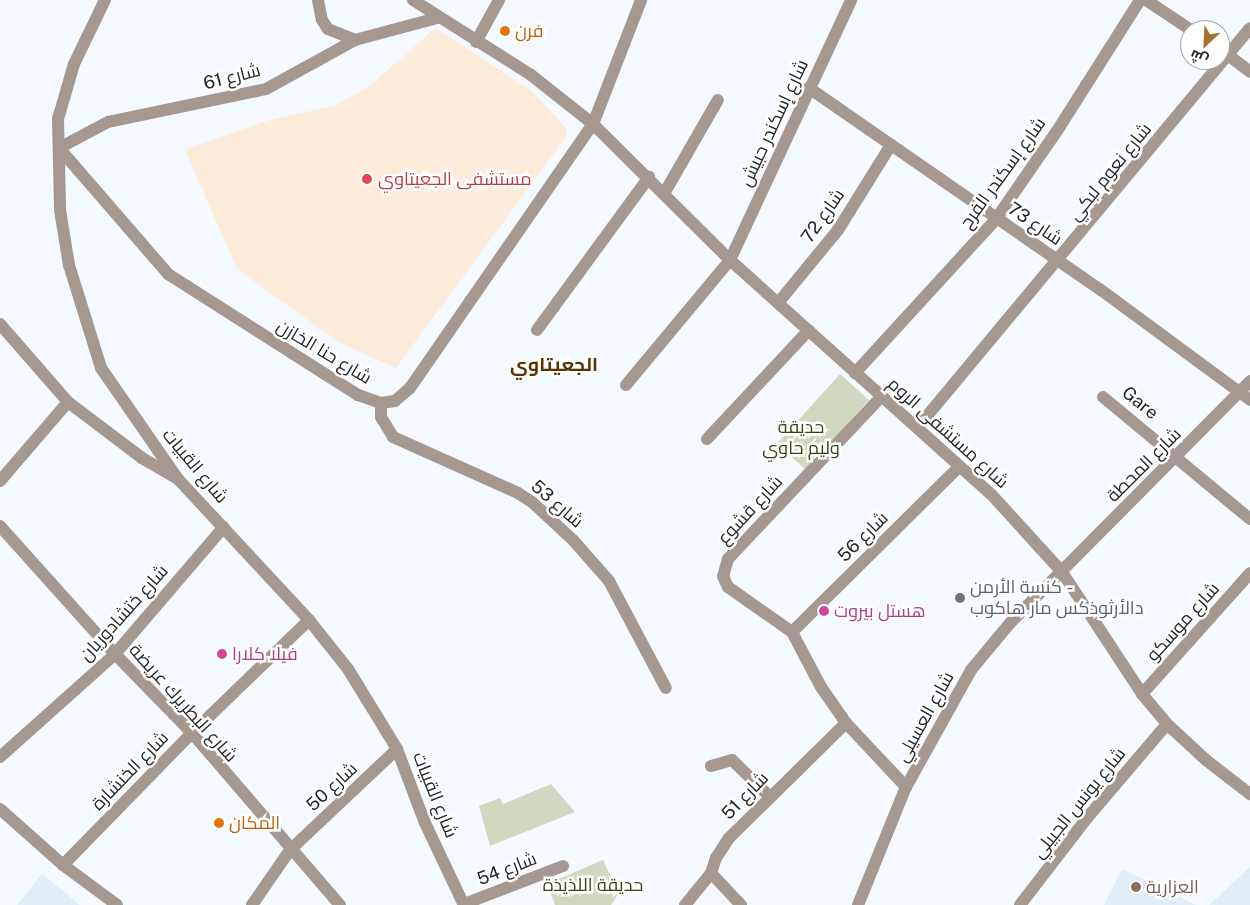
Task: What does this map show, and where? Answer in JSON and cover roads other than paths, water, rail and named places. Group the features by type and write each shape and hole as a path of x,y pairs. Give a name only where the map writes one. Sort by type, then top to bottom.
{"street":[{"name":"شارع القبيات","path":"105,0 65,89 58,119 60,210 69,264 100,368 178,479 309,620 348,669 397,749 425,823 464,904"},
{"path":"318,0 318,9 328,29 355,40"},
{"name":"شارع مستشفى الروم","path":"413,0 437,18 531,75 593,124 665,192 730,260 1008,511 1062,572 1142,694 1167,724 1206,760 1250,794"},
{"path":"476,42 499,0"},
{"name":"شارع حنا الخازن","path":"59,148 168,274 358,395 381,403 394,401 410,388 593,124 641,0"},
{"name":"شارع إسكندر حبيش","path":"626,385 730,260 850,0"},
{"name":"شارع إسكندر الفرح","path":"855,373 996,218 1057,131 1140,0"},
{"path":"1146,0 1180,23"},
{"name":"شارع 61","path":"59,148 108,122 266,89 355,40 437,18"},
{"name":"شارع نعوم لبكي","path":"1230,46 1250,28"},
{"path":"1230,57 1250,72"},
{"name":"شارع نعوم لبكي","path":"917,428 1060,261 1210,70"},
{"name":"شارع 73","path":"809,88 1060,261 1245,396"},
{"path":"665,192 718,100"},
{"name":"شارع 72","path":"778,303 838,230 891,145"},
{"path":"537,330 649,177"},
{"path":"0,324 68,402 142,458 178,479"},
{"path":"706,439 809,330"},
{"name":"شارع المحطة","path":"1062,572 1178,456 1245,396 1250,381"},
{"name":"شارع قشوع","path":"882,396 728,559 724,567 724,582 792,632 821,687 846,723 906,787"},
{"name":"Gare","path":"1103,397 1178,456 1250,519"},
{"path":"0,481 68,402"},
{"name":"شارع 53","path":"381,403 381,417 393,437 518,493 532,502 572,540 609,581 666,688"},
{"name":"شارع 56","path":"792,632 959,467"},
{"name":"شارع البطريرك عريضة","path":"0,526 115,654 192,733 290,850 340,905"},
{"name":"شارع ختشادوريان","path":"0,757 115,654 224,527"},
{"name":"شارع العسيلي","path":"858,905 906,787 971,670 1010,623 1062,572"},
{"name":"شارع موسكو","path":"1142,694 1250,573"},
{"name":"شارع الخنشارة","path":"63,865 192,733 309,620"},
{"name":"شارع 51","path":"685,905 711,873 716,858 729,838 769,796 846,723"},
{"name":"شارع يونس الجبيلي","path":"1020,905 1087,818 1167,724"},
{"name":"شارع 50","path":"252,905 290,850 397,749"},
{"path":"711,766 732,760 769,796"},
{"path":"0,809 63,865 118,905"},
{"name":"شارع 54","path":"464,904 563,866"},
{"path":"711,873 741,905"}],"place":[{"name":"فرن","path":"505,31"},
{"name":"مستشفى الجعيتاوي","path":"367,179"},
{"name":"كنسة الأرمن - دالأرثوذكس مار هاكوب","path":"960,598"},
{"name":"هستل بيروت","path":"824,611"},
{"name":"فيلا كلارا","path":"222,654"},
{"name":"المكان","path":"219,823"},
{"name":"العزارية","path":"1136,887"}],"district":[{"name":"الجعيتاوي","path":"554,365"}],"park label":[{"name":"حديقة وليم حاوي","path":"801,438"},
{"name":"حديقة اللذيذة","path":"593,885"}]}
